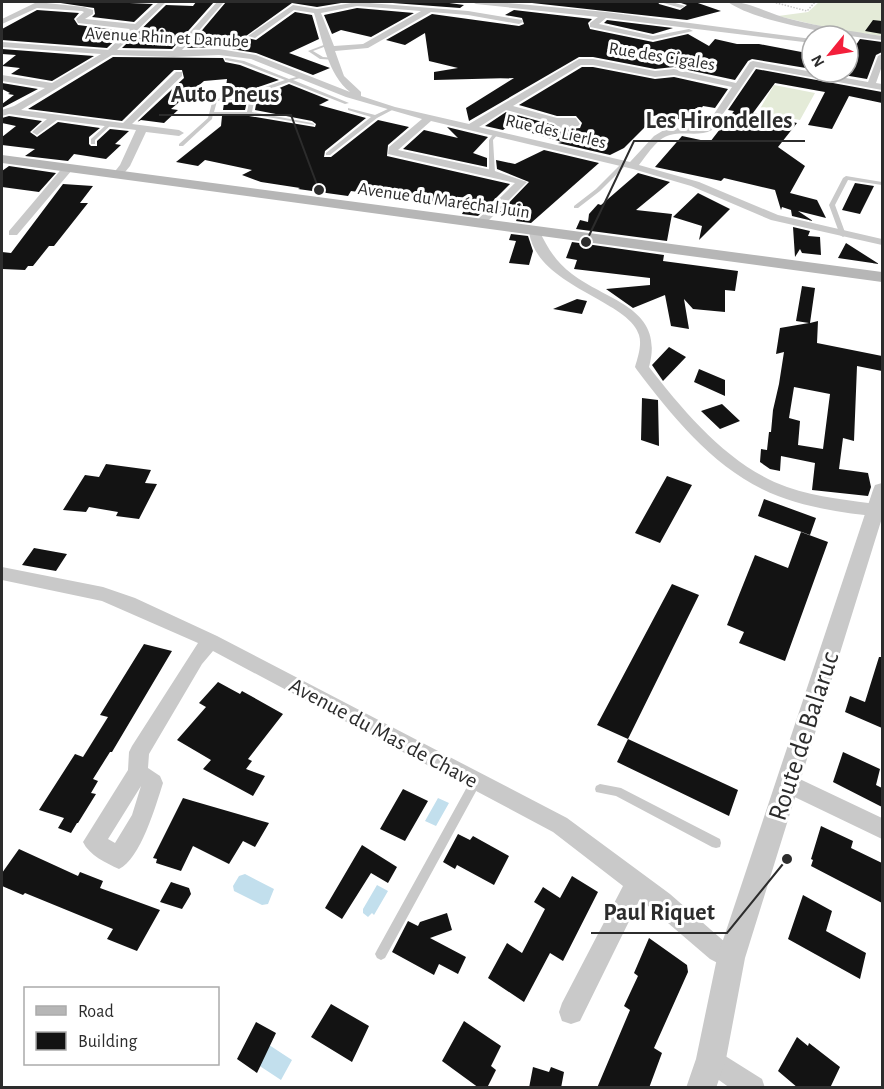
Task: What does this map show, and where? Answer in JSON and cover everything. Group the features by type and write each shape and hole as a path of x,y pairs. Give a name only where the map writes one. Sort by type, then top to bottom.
{"main road":[{"name":"Avenue du Maréchal Juin","path":"2,159 882,277"}],"street":[{"path":"2,22 39,2 90,12 80,19 81,21 137,27"},
{"path":"4,112 110,53 163,2"},
{"path":"174,54 221,2"},
{"path":"476,2 606,14 702,29 800,40"},
{"path":"468,14 489,2"},
{"path":"664,2 681,6"},
{"path":"732,2 755,13 799,24 882,38"},
{"path":"487,17 506,3"},
{"path":"279,4 317,11 357,4 468,14 519,22"},
{"path":"252,36 293,7"},
{"path":"331,47 365,46 429,10"},
{"path":"317,11 340,76 359,97"},
{"path":"746,20 756,15 755,13"},
{"path":"606,14 593,25 654,38 702,29"},
{"path":"726,32 726,28 735,24"},
{"name":"Avenue Rhin et Danube","path":"2,44 110,53 238,54 253,57 359,97"},
{"path":"871,85 879,74 882,56"},
{"name":"Rue des Cigales","path":"506,107 579,62 593,62 655,74 674,72 739,86"},
{"path":"628,165 657,138 667,132 709,128 753,64 882,87"},
{"path":"3,74 51,86"},
{"path":"126,125 179,74"},
{"path":"314,81 340,76"},
{"name":"Rue des Lierles","path":"359,97 392,109 628,165 695,184 775,218 882,242"},
{"path":"470,128 506,107 558,121"},
{"path":"4,112 179,133"},
{"path":"37,132 55,117"},
{"path":"429,118 393,149 392,153 492,173 523,184 479,224"},
{"path":"123,176 125,166 142,129"},
{"path":"123,176 154,130"},
{"path":"13,234 68,168"},
{"path":"535,232 535,237 549,261 561,273 577,285 633,317 645,331 646,355 642,367 664,396 741,470 770,486 801,496 880,504"},
{"name":"Route de Balaruc","path":"701,1088 711,1059 731,958 880,504"},
{"name":"Avenue du Mas de Chave","path":"2,574 103,594 129,603 211,641 560,825 637,883 718,951 731,958"},
{"path":"138,772 139,752 196,658 211,641"},
{"path":"787,783 882,829"},
{"path":"571,1012 637,883"},
{"path":"711,1059 753,1088"}],"lane":[{"path":"331,47 321,45 310,51 322,58 335,59"},
{"path":"227,59 242,62 288,82 347,103"},
{"path":"249,113 253,93 273,88 302,76"},
{"path":"181,145 210,118 215,99 253,96"},
{"path":"350,109 375,117"},
{"path":"328,154 375,117 392,109"},
{"path":"212,113 249,113 312,124"},
{"path":"652,119 673,125 677,130"},
{"path":"93,144 93,140 110,125"},
{"path":"179,133 192,135"},
{"path":"492,173 491,140 496,134"},
{"path":"576,207 628,165"},
{"path":"843,234 832,205 846,177 882,184"},
{"path":"381,954 476,781"},
{"path":"600,789 618,791 716,843"}],"path":[{"path":"773,2 807,11 815,2"}],"green space":[{"path":"819,2 882,2 882,36 860,33 860,24 812,24 778,16 808,12"},
{"path":"774,85 815,93 800,120 758,112"}],"water":[{"path":"438,798 449,803 436,826 425,821"},
{"path":"245,874 274,889 268,904 262,905 234,891 233,886 239,876"},
{"path":"377,885 388,891 374,915 372,913 368,917 363,913 363,909"},
{"path":"263,1041 292,1060 281,1080 252,1061"}],"building":[{"path":"54,2 153,4 134,22 92,17 95,14 94,8"},
{"path":"196,2 214,2 172,49 122,48 166,5 193,6"},
{"path":"226,2 347,2 317,7 292,3 246,36 256,40 295,12 312,15 319,39 289,53 330,68 313,75 256,53 219,47 187,48"},
{"path":"379,2 442,2 464,5 460,8"},
{"path":"658,2 680,10 687,5 678,2 695,2 721,11 687,20 532,3"},
{"path":"357,8 414,13 371,37 341,30 332,34 324,15"},
{"path":"37,10 79,13 74,19 78,25 125,31 107,48 2,40 2,29"},
{"path":"514,10 592,19 588,23 590,29 653,42 688,34 709,46 715,39 737,44 759,44 800,52 800,67 752,59 748,61 735,80 674,67 655,69 593,57 579,57 469,121 466,108 514,78 434,80 434,72 458,68 429,61 425,33 405,45 386,40 432,14 519,26 524,24 522,18 505,15"},
{"path":"607,20 673,28 653,34 604,23"},
{"path":"873,20 882,21 882,34 865,31"},
{"path":"860,39 882,42 882,52 876,55 867,79 860,78"},
{"path":"2,49 94,56 52,81 11,74 20,68 2,66 16,55 2,54"},
{"path":"113,57 223,58 225,62 240,65 279,80 250,90 249,93 225,96 227,79 204,81 171,109 178,110 164,123 141,120 137,122 184,78 182,70 174,70 122,121 28,109"},
{"path":"582,67 655,79 674,77 728,89 715,108 703,106 701,109 690,110 683,120 658,115 649,117 650,122 624,148 610,155 558,143 562,142 508,126 503,130 485,126 506,112 553,125 560,130 580,128 582,123 576,116 557,116 519,105"},
{"path":"756,69 800,77 800,84 838,84 882,92 882,103 849,96 832,129 808,125 825,92 775,83 753,113 797,123 778,147 805,166 790,193 817,200 826,218 798,211 813,221 792,216 791,210 782,207 781,210 775,190 724,178 721,181 655,167 682,136 710,142 734,111 728,110"},
{"path":"2,83 38,89 2,108 2,104 14,95 2,89"},
{"path":"289,84 329,100 319,105 366,118 325,151 324,157 331,157 378,120 409,127 388,145 387,156 510,184 478,216 462,214 465,208 453,205 351,191 348,196 261,182 242,175 252,170 205,160 198,166 176,162 221,126 222,116 249,116 315,127 316,124 312,121 255,110 257,99 274,95 277,89"},
{"path":"247,101 245,110 223,110 224,103"},
{"path":"9,116 42,121 30,132 37,137 58,122 100,128 89,137 91,146 97,146 97,141 110,129 129,131 115,144 121,145 106,159 74,154 68,161 25,156 35,149 2,145 2,137 16,126 2,123 2,118"},
{"path":"447,127 488,137 473,153 487,158 487,167 403,149 424,130 458,138"},
{"path":"544,150 599,163 531,223 516,221 518,216 498,214 529,182 497,169 496,160 515,164"},
{"path":"9,166 56,173 39,192 2,187 2,171"},
{"path":"638,173 670,182 636,210 672,214 667,241 576,229 580,220 588,222 589,214 598,204 601,205"},
{"path":"855,183 874,186 860,214 842,210"},
{"path":"63,184 93,186 80,203 88,203 54,246 49,246 33,266 28,266 25,270 2,269 2,252 11,253"},
{"path":"698,193 730,209 699,240 702,226 673,217"},
{"path":"793,227 810,231 808,236 820,237 821,255 802,253 800,249 795,257"},
{"path":"511,234 528,236 533,251 529,265 509,263 516,241 509,240"},
{"path":"572,242 664,255 663,261 738,271 735,291 725,290 725,312 693,309 684,299 689,329 671,326 665,295 633,308 606,289 650,285 650,278 574,269 577,260 566,258"},
{"path":"846,243 879,264 838,258"},
{"path":"802,286 815,288 810,323 818,321 817,343 882,356 882,371 857,366 854,441 843,438 839,469 868,473 871,487 868,496 812,490 815,463 781,456 780,471 770,469 760,462 761,449 767,450 769,432 771,432 784,352 776,354 780,328 809,323 796,321","holes":["794,387 830,394 823,449 798,445 800,421 789,418"]},
{"path":"577,299 587,301 582,314 553,309"},
{"path":"669,347 686,357 663,381 652,365"},
{"path":"699,369 725,380 725,396 694,382"},
{"path":"642,398 658,400 659,446 641,440"},
{"path":"722,404 740,421 720,429 701,411"},
{"path":"106,464 151,470 145,483 157,484 139,519 116,516 118,512 89,507 86,512 63,510 85,475 99,477"},
{"path":"667,476 692,485 660,543 635,533"},
{"path":"764,499 816,518 810,535 758,516"},
{"path":"801,532 828,542 785,661 739,643 744,632 727,625 755,555 788,568"},
{"path":"34,548 67,554 56,571 22,565"},
{"path":"672,584 699,595 628,739 597,725"},
{"path":"144,644 172,651 112,752 93,779 98,781 91,793 96,794 78,823 71,833 58,828 64,818 39,810 75,754 83,757 108,717 100,715"},
{"path":"879,657 882,657 882,728 845,712 850,696 865,702"},
{"path":"218,682 240,694 242,691 283,714 248,759 252,761 246,769 265,776 253,796 203,769 211,760 177,740 206,707 199,703"},
{"path":"628,739 738,790 729,816 617,762"},
{"path":"843,752 880,769 876,785 882,788 882,807 833,782"},
{"path":"403,789 428,801 405,841 380,829"},
{"path":"183,798 269,823 255,847 243,841 229,864 193,846 181,871 156,863 157,859 153,858"},
{"path":"821,826 853,841 851,848 882,863 882,903 811,866"},
{"path":"458,834 470,840 473,836 509,856 494,885 457,865 455,869 443,862"},
{"path":"362,845 397,867 388,883 371,873 342,919 325,908"},
{"path":"19,849 78,876 80,872 103,881 100,888 160,910 137,951 107,939 113,929 2,886 2,873"},
{"path":"572,876 598,892 563,961 550,953 524,1002 488,978 507,943 522,953 545,909 534,902 543,887 560,898"},
{"path":"171,882 189,888 191,894 182,909 160,902"},
{"path":"803,895 832,911 826,931 866,953 860,979 788,939"},
{"path":"447,913 452,930 430,938 466,957 458,974 439,964 434,975 392,952 408,921 418,926 420,922"},
{"path":"649,938 687,965 688,972 654,1048 662,1053 649,1088 597,1088 630,1010 624,1006 638,976 634,973"},
{"path":"331,1004 369,1026 352,1062 311,1037"},
{"path":"464,1021 501,1046 491,1066 496,1070 487,1088 479,1088 442,1061"},
{"path":"256,1022 276,1033 257,1073 237,1059"},
{"path":"797,1037 808,1046 809,1043 840,1067 830,1088 798,1088 778,1071"},
{"path":"533,1067 549,1072 551,1067 564,1072 561,1088 529,1088"}],"place":[{"name":"Auto Pneus","path":"319,190"},
{"name":"Les Hirondelles","path":"586,242"},
{"name":"Paul Riquet","path":"787,859"}]}
